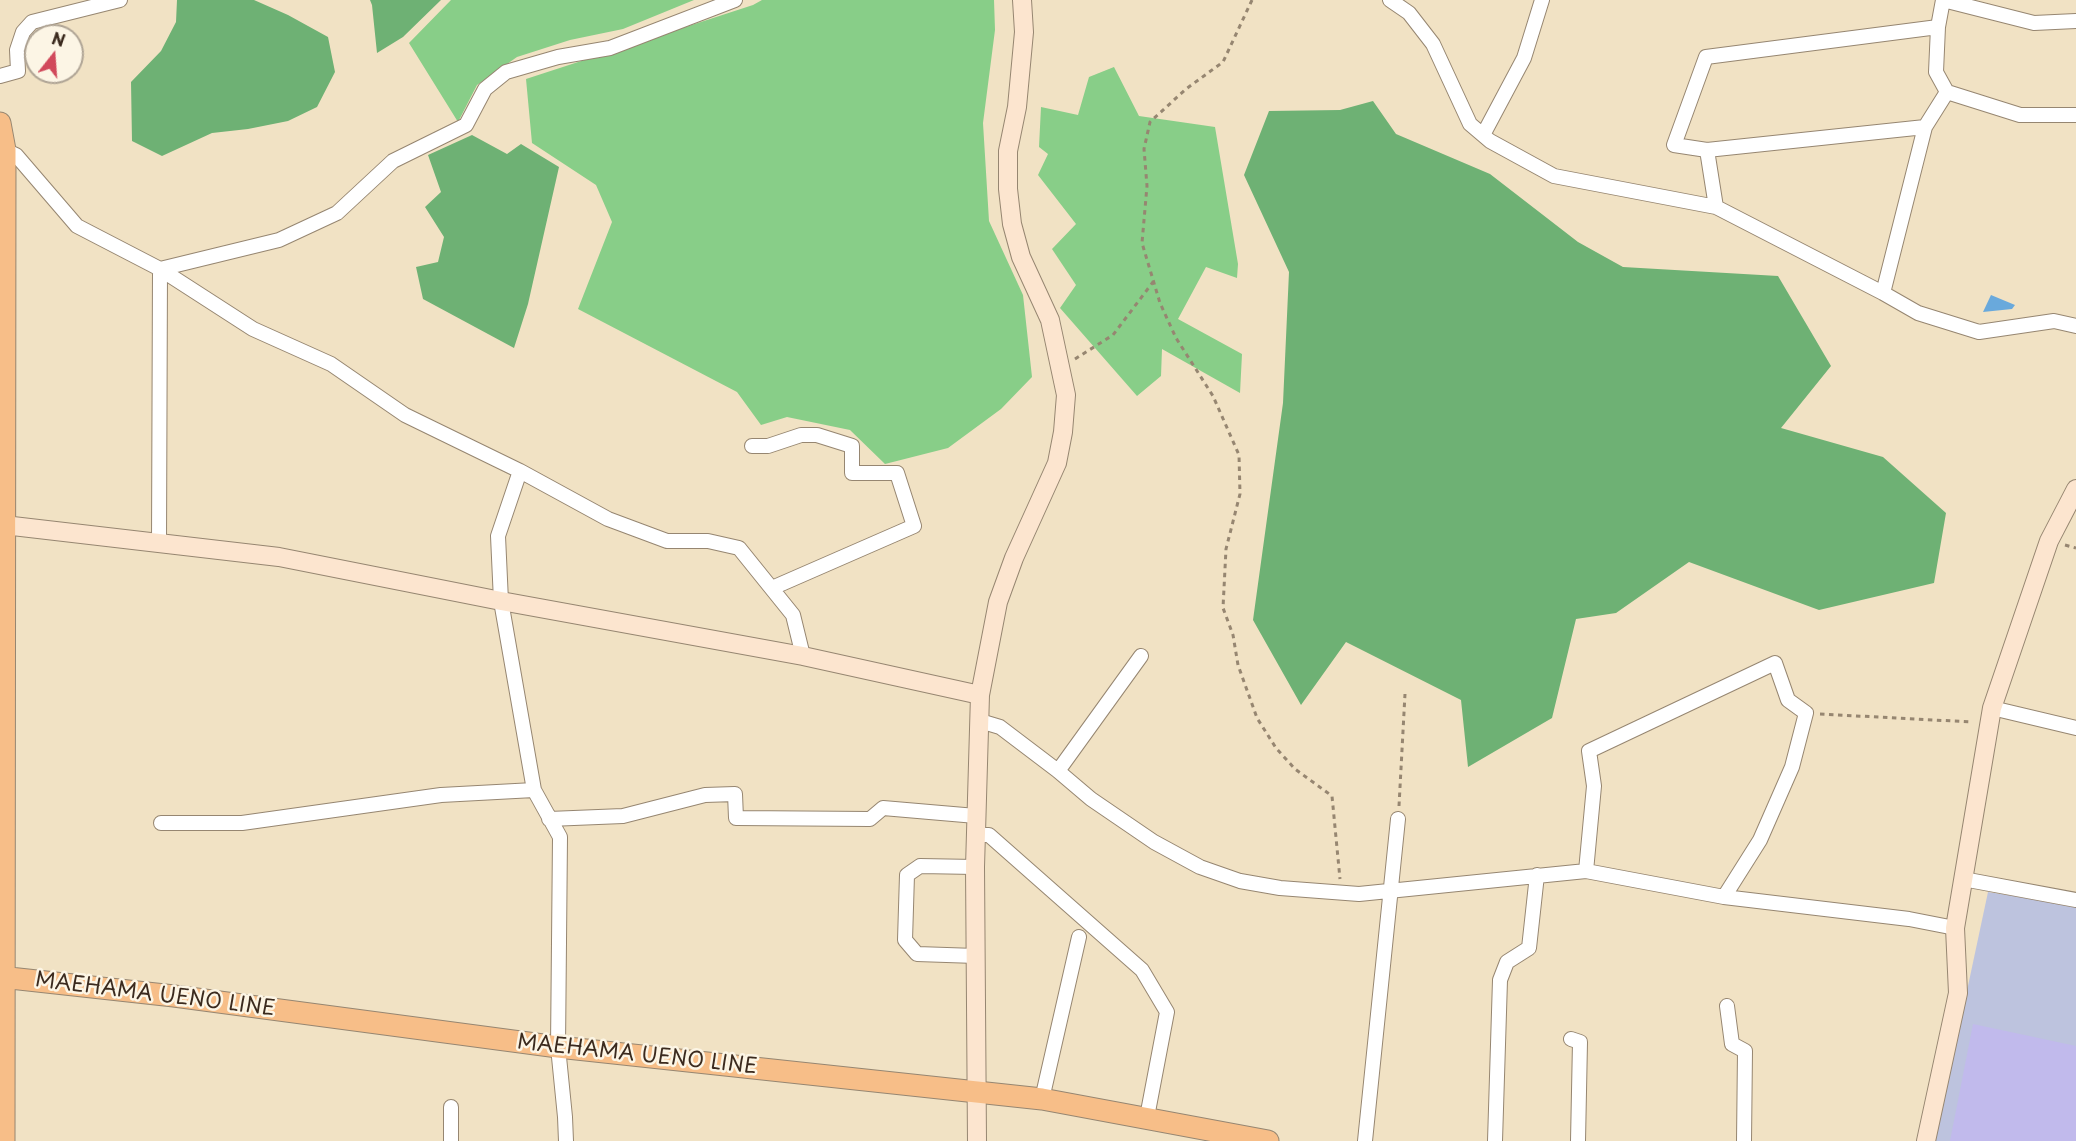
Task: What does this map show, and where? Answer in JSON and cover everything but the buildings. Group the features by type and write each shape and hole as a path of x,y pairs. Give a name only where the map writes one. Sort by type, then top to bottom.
{"main road":[{"name":"MAEHAMA UENO LINE","path":"0,124 6,150 2,284 4,1141"},
{"name":"MAEHAMA UENO LINE","path":"2,977 174,996 558,1047 1042,1099 1268,1141"}],"street":[{"path":"0,76 18,71 17,50 23,32 32,22 120,0"},
{"path":"160,270 279,240 337,213 393,161 466,125 485,89 506,72 558,57 610,48 735,0"},
{"path":"977,1141 975,867 980,695 998,602 1014,558 1057,463 1063,432 1066,395 1050,320 1021,257 1012,224 1009,201 1008,151 1017,107 1024,32 1022,0"},
{"path":"1390,0 1409,13 1432,44 1470,124 1490,141 1554,177 1716,207 1918,313 1979,332 2054,321 2076,326"},
{"path":"1483,135 1524,58 1542,0"},
{"path":"2076,21 2034,23 1942,0 1936,72 1947,92 2020,115 2076,115"},
{"path":"1925,127 1707,150 1674,145 1706,57 1938,27"},
{"path":"1883,293 1925,127 1947,92"},
{"path":"6,150 16,155 77,226 160,270 253,329 331,364 405,415 520,471 608,519 667,541 708,541 739,548 793,615 803,656"},
{"path":"1707,150 1716,207"},
{"path":"159,543 160,270"},
{"path":"752,447 768,446 801,435 817,435 852,446 852,473 897,473 914,526 772,588"},
{"path":"520,471 498,536 501,601 534,790 560,837 558,1047 566,1141"},
{"path":"1926,1141 1958,993 1955,928 1990,716 2049,541 2076,489"},
{"path":"4,525 279,557 501,601 803,656 980,695"},
{"path":"1058,771 1141,657"},
{"path":"1586,871 1594,786 1589,751 1774,663 1788,700 1806,713 1792,767 1761,840 1724,897"},
{"path":"1990,716 2076,728"},
{"path":"980,721 1000,727 1091,799 1154,842 1200,867 1240,881 1280,888 1359,894 1586,871 1724,897 1909,919 1955,928"},
{"path":"161,823 242,823 441,795 534,790"},
{"path":"549,819 624,816 705,795 735,794 736,818 870,819 883,808 976,816"},
{"path":"1365,1141 1398,819"},
{"path":"977,835 989,835 1142,970 1167,1012 1147,1117"},
{"path":"975,867 920,866 907,875 905,940 917,954 976,956"},
{"path":"1495,1141 1500,980 1507,962 1529,948 1538,875"},
{"path":"1963,879 2076,900"},
{"path":"1042,1099 1079,937"},
{"path":"1727,1006 1732,1044 1745,1051 1744,1141"},
{"path":"1571,1039 1580,1042 1578,1141"},
{"path":"451,1107 451,1141"}],"path":[{"path":"1252,0 1223,62 1186,89 1150,122 1144,149 1147,186 1142,243 1160,303 1176,338 1214,396 1239,455 1240,494 1226,549 1223,608 1233,635 1238,665 1257,718 1276,748 1295,769 1332,796 1342,893"},
{"path":"1060,369 1113,335 1154,282"},
{"path":"1398,819 1405,694"},
{"path":"1806,713 1990,716"}],"shaded area":[{"path":"1988,892 2076,905 2076,1141 1935,1141"}],"green space":[{"path":"177,0 254,0 328,37 335,72 317,107 288,121 212,133 162,156 132,141 131,82 161,51 176,22"},
{"path":"370,0 441,0 403,37 377,53"},
{"path":"451,0 694,0 623,29 570,40 517,57 477,85 458,122 409,43"},
{"path":"762,0 994,0 995,30 983,123 989,221 1023,295 1032,377 1001,409 948,448 885,464 850,430 787,417 761,425 737,392 578,309 612,222 596,185 532,143 526,79 753,5"},
{"path":"1114,67 1139,116 1215,127 1238,264 1237,278 1206,267 1178,319 1242,354 1240,393 1162,349 1161,376 1137,396 1060,308 1076,285 1052,249 1076,224 1038,175 1048,154 1039,147 1041,107 1078,115 1089,77"},
{"path":"1373,101 1396,134 1490,174 1578,242 1623,267 1778,276 1831,366 1781,428 1883,457 1946,513 1934,583 1819,610 1689,562 1616,613 1576,619 1552,718 1468,767 1461,700 1346,642 1301,705 1253,620 1283,403 1289,272 1244,175 1269,111 1340,110"},
{"path":"472,135 507,154 521,144 559,167 528,304 514,348 423,299 416,267 438,262 444,237 425,207 441,192 428,155"}],"water":[{"path":"1991,295 2015,305 2012,309 1983,312"}]}
